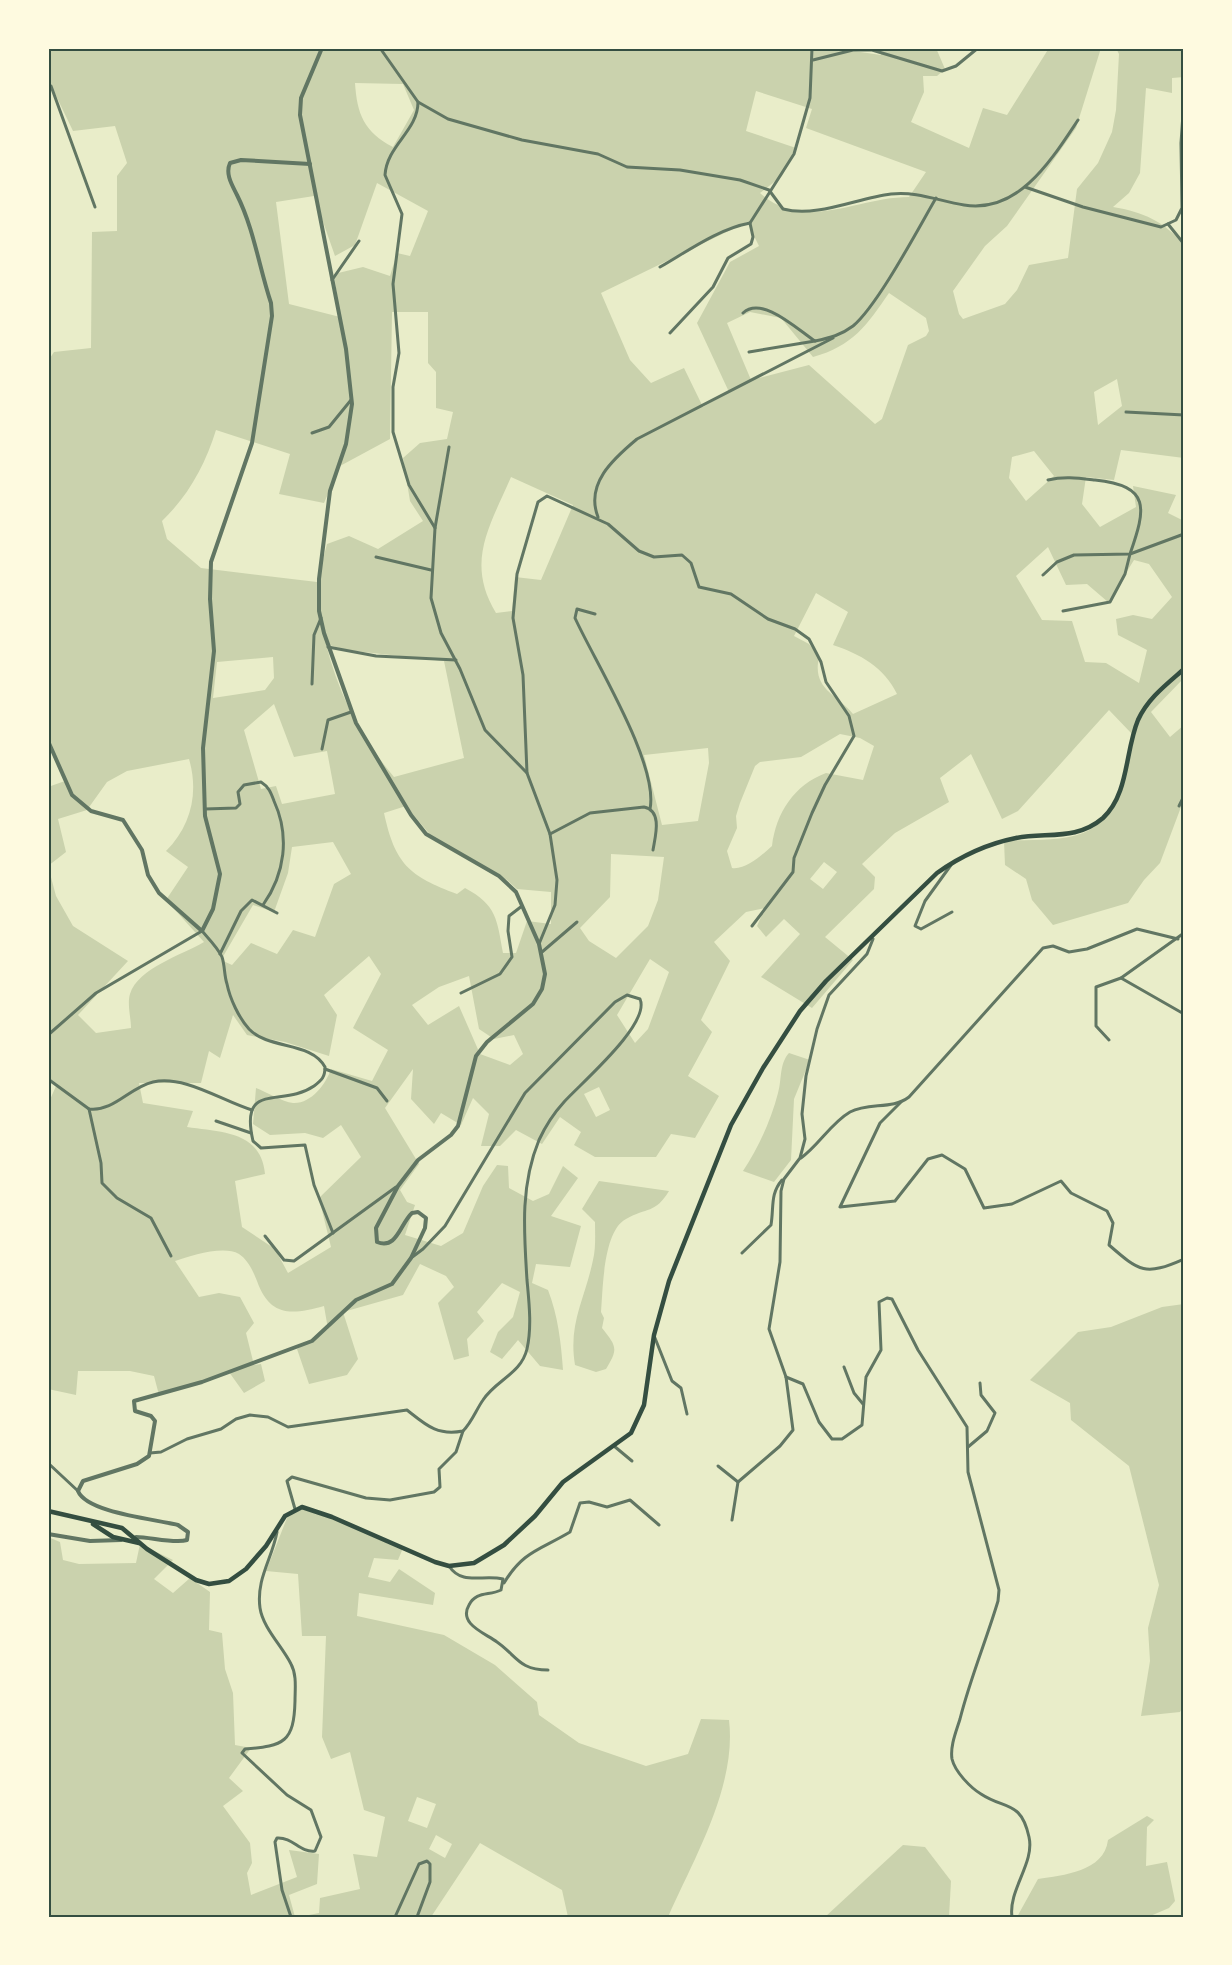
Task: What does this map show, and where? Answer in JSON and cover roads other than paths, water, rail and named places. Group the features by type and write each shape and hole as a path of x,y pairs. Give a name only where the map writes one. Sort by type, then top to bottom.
{"main road":[{"path":"48,1511 122,1528 136,1537 140,1543 196,1580 209,1584 229,1581 246,1569 285,1516 302,1507 449,1566 474,1563 504,1545 535,1516 563,1482 631,1433 642,1416 654,1335 669,1281 721,1146 763,1068 800,1011 826,981 873,939 937,873 954,861 996,842 1078,833 1105,816 1121,789 1139,719 1157,693 1184,669"},
{"path":"91,1522 122,1540 140,1543"}],"street":[{"path":"150,1453 155,1421 151,1416 135,1411 133,1405 136,1399 202,1382 312,1341 356,1300 392,1284 411,1258 427,1223 423,1214 412,1213 391,1243 380,1244 375,1238 376,1228 398,1186 418,1160 451,1135 458,1126 466,1101 471,1067 482,1048 527,1011 545,981 542,952 524,905 516,891 500,876 421,829 351,712 328,646 321,618 318,593 328,507 346,444 352,398 300,106 322,48"},
{"path":"380,48 418,102 448,119 522,140 598,154 627,168 690,171 740,180 769,190 783,209 802,212 893,194 916,194 979,206 1003,200 1025,188 1054,156 1078,120"},
{"path":"670,333 707,295 730,256 751,244 753,237 750,223 794,154 808,112 812,48"},
{"path":"813,60 844,52 872,50 942,71 956,66 978,48"},
{"path":"48,86 51,86 94,207"},
{"path":"1025,188 1094,210 1161,227 1176,220 1182,208 1180,143 1184,99"},
{"path":"418,102 415,120 392,152 385,175 402,214 393,284 399,353 393,387 393,432 409,485 435,528"},
{"path":"48,1035 96,993 202,931 213,909 220,874 205,809 203,748 214,651 210,599 211,562 252,443 272,316 271,303 249,218 230,181 228,169 230,164 241,160 310,164"},
{"path":"598,519 593,502 598,482 621,453 637,440 854,325 868,309 936,198"},
{"path":"660,267 737,225 750,223"},
{"path":"1168,224 1184,244"},
{"path":"332,280 359,241"},
{"path":"743,313 753,307 770,310 815,341"},
{"path":"749,352 832,338"},
{"path":"312,433 328,427 352,398"},
{"path":"1126,412 1184,415"},
{"path":"449,447 435,528 431,570 431,598 435,618 456,660 485,730 527,774"},
{"path":"1048,480 1066,477 1119,483 1130,487 1137,495 1140,519 1125,574 1110,602 1063,611"},
{"path":"539,944 555,905 557,880 550,834 527,774 523,675 513,618 517,574 531,522 538,502 548,496 598,519 639,551 654,557 673,555 687,558 697,583 703,589 731,594 768,619 795,629 809,639 821,662 826,682 849,716 855,736 816,804 794,858 793,872 752,926"},
{"path":"1043,575 1065,557 1130,554 1184,534"},
{"path":"376,557 431,570"},
{"path":"595,614 577,609 575,618 630,725 653,796 650,808 657,822 652,850"},
{"path":"312,684 314,635 321,618"},
{"path":"328,646 376,656 456,660"},
{"path":"322,748 328,720 351,712"},
{"path":"48,741 72,795 91,811 123,820 142,850 148,875 159,893 202,931 220,954 227,985 240,1017 250,1030 266,1041 286,1044 314,1056 322,1061 326,1069 377,1088 387,1101"},
{"path":"205,809 236,808 240,804 238,792 244,785 261,782 268,786 281,816 284,849 275,888 263,905"},
{"path":"1179,806 1184,796"},
{"path":"550,834 590,813 650,808"},
{"path":"952,912 930,926 921,929 915,926 925,901 954,861"},
{"path":"220,954 241,911 252,900 277,913"},
{"path":"461,993 500,974 512,957 508,931 509,916 524,905"},
{"path":"542,952 577,922"},
{"path":"1178,939 1137,929 1088,949 1069,952 1053,946 1043,948 909,1097 880,1123 840,1207 896,1201 928,1159 942,1155 965,1169 984,1208 1012,1204 1061,1181 1071,1193 1107,1211 1113,1223 1109,1245 1135,1268 1159,1270 1184,1259"},
{"path":"1109,1040 1096,1026 1095,991 1099,984 1121,978 1184,933"},
{"path":"800,1158 805,1139 802,1114 806,1076 816,1029 829,995 867,954 873,939"},
{"path":"1121,978 1184,1014"},
{"path":"295,1509 287,1481 292,1476 366,1498 390,1500 434,1492 440,1486 439,1469 456,1452 463,1431 488,1394 514,1372 527,1348 530,1322 524,1209 527,1181 540,1138 566,1100 604,1063 622,1041 641,1009 640,999 627,995 615,1002 525,1093 445,1226 423,1250 411,1258"},
{"path":"326,1069 321,1081 302,1094 267,1096 258,1101 252,1110 251,1133 253,1141 261,1148 305,1145 314,1185 333,1233"},
{"path":"48,1080 89,1109 104,1108 156,1081 184,1084 252,1110"},
{"path":"742,1253 771,1225 775,1188 800,1158 817,1145 849,1113 862,1108 901,1102"},
{"path":"89,1109 101,1163 102,1183 117,1198 151,1218 171,1256"},
{"path":"216,1121 251,1133"},
{"path":"732,1520 738,1482 780,1446 792,1430 793,1418 786,1377 771,1338 769,1319 780,1262 784,1179"},
{"path":"265,1236 289,1261 299,1257 398,1186"},
{"path":"786,1377 803,1384 819,1422 832,1439 842,1439 860,1427 863,1420 866,1377 881,1350 879,1302 887,1298 896,1303 918,1350 964,1420 968,1447 968,1472 999,1590 998,1601 971,1677 952,1746 953,1761 956,1768 980,1793 1016,1810 1027,1830 1030,1844 1013,1903 1012,1917"},
{"path":"654,1335 672,1381 681,1388 687,1414"},
{"path":"844,1366 854,1393 864,1405"},
{"path":"968,1447 987,1431 995,1413 981,1395 980,1383"},
{"path":"78,1491 83,1481 137,1464 150,1453 161,1452 187,1439 221,1429 236,1419 250,1415 268,1417 288,1427 407,1410 432,1430 445,1433 463,1431"},
{"path":"614,1446 632,1461"},
{"path":"48,1463 78,1491 83,1499 98,1507 178,1525 189,1532 187,1540 181,1542 136,1537"},
{"path":"718,1466 738,1482"},
{"path":"548,1670 538,1670 522,1665 498,1642 470,1624 466,1616 467,1607 472,1600 479,1595 501,1590 521,1560 570,1532 580,1503 588,1502 607,1506 630,1500 659,1525"},
{"path":"277,1527 274,1550 260,1578 260,1606 264,1618 293,1668 294,1723 291,1734 278,1744 245,1749 242,1753 287,1795 311,1810 318,1823 321,1841 315,1851 305,1851 286,1838 278,1838 275,1842 282,1890 291,1917"},
{"path":"48,1534 90,1541 122,1540"},
{"path":"449,1566 458,1576 483,1579 495,1577 503,1579 504,1583"},
{"path":"395,1917 419,1864 427,1861 430,1864 431,1875 417,1917"}]}
